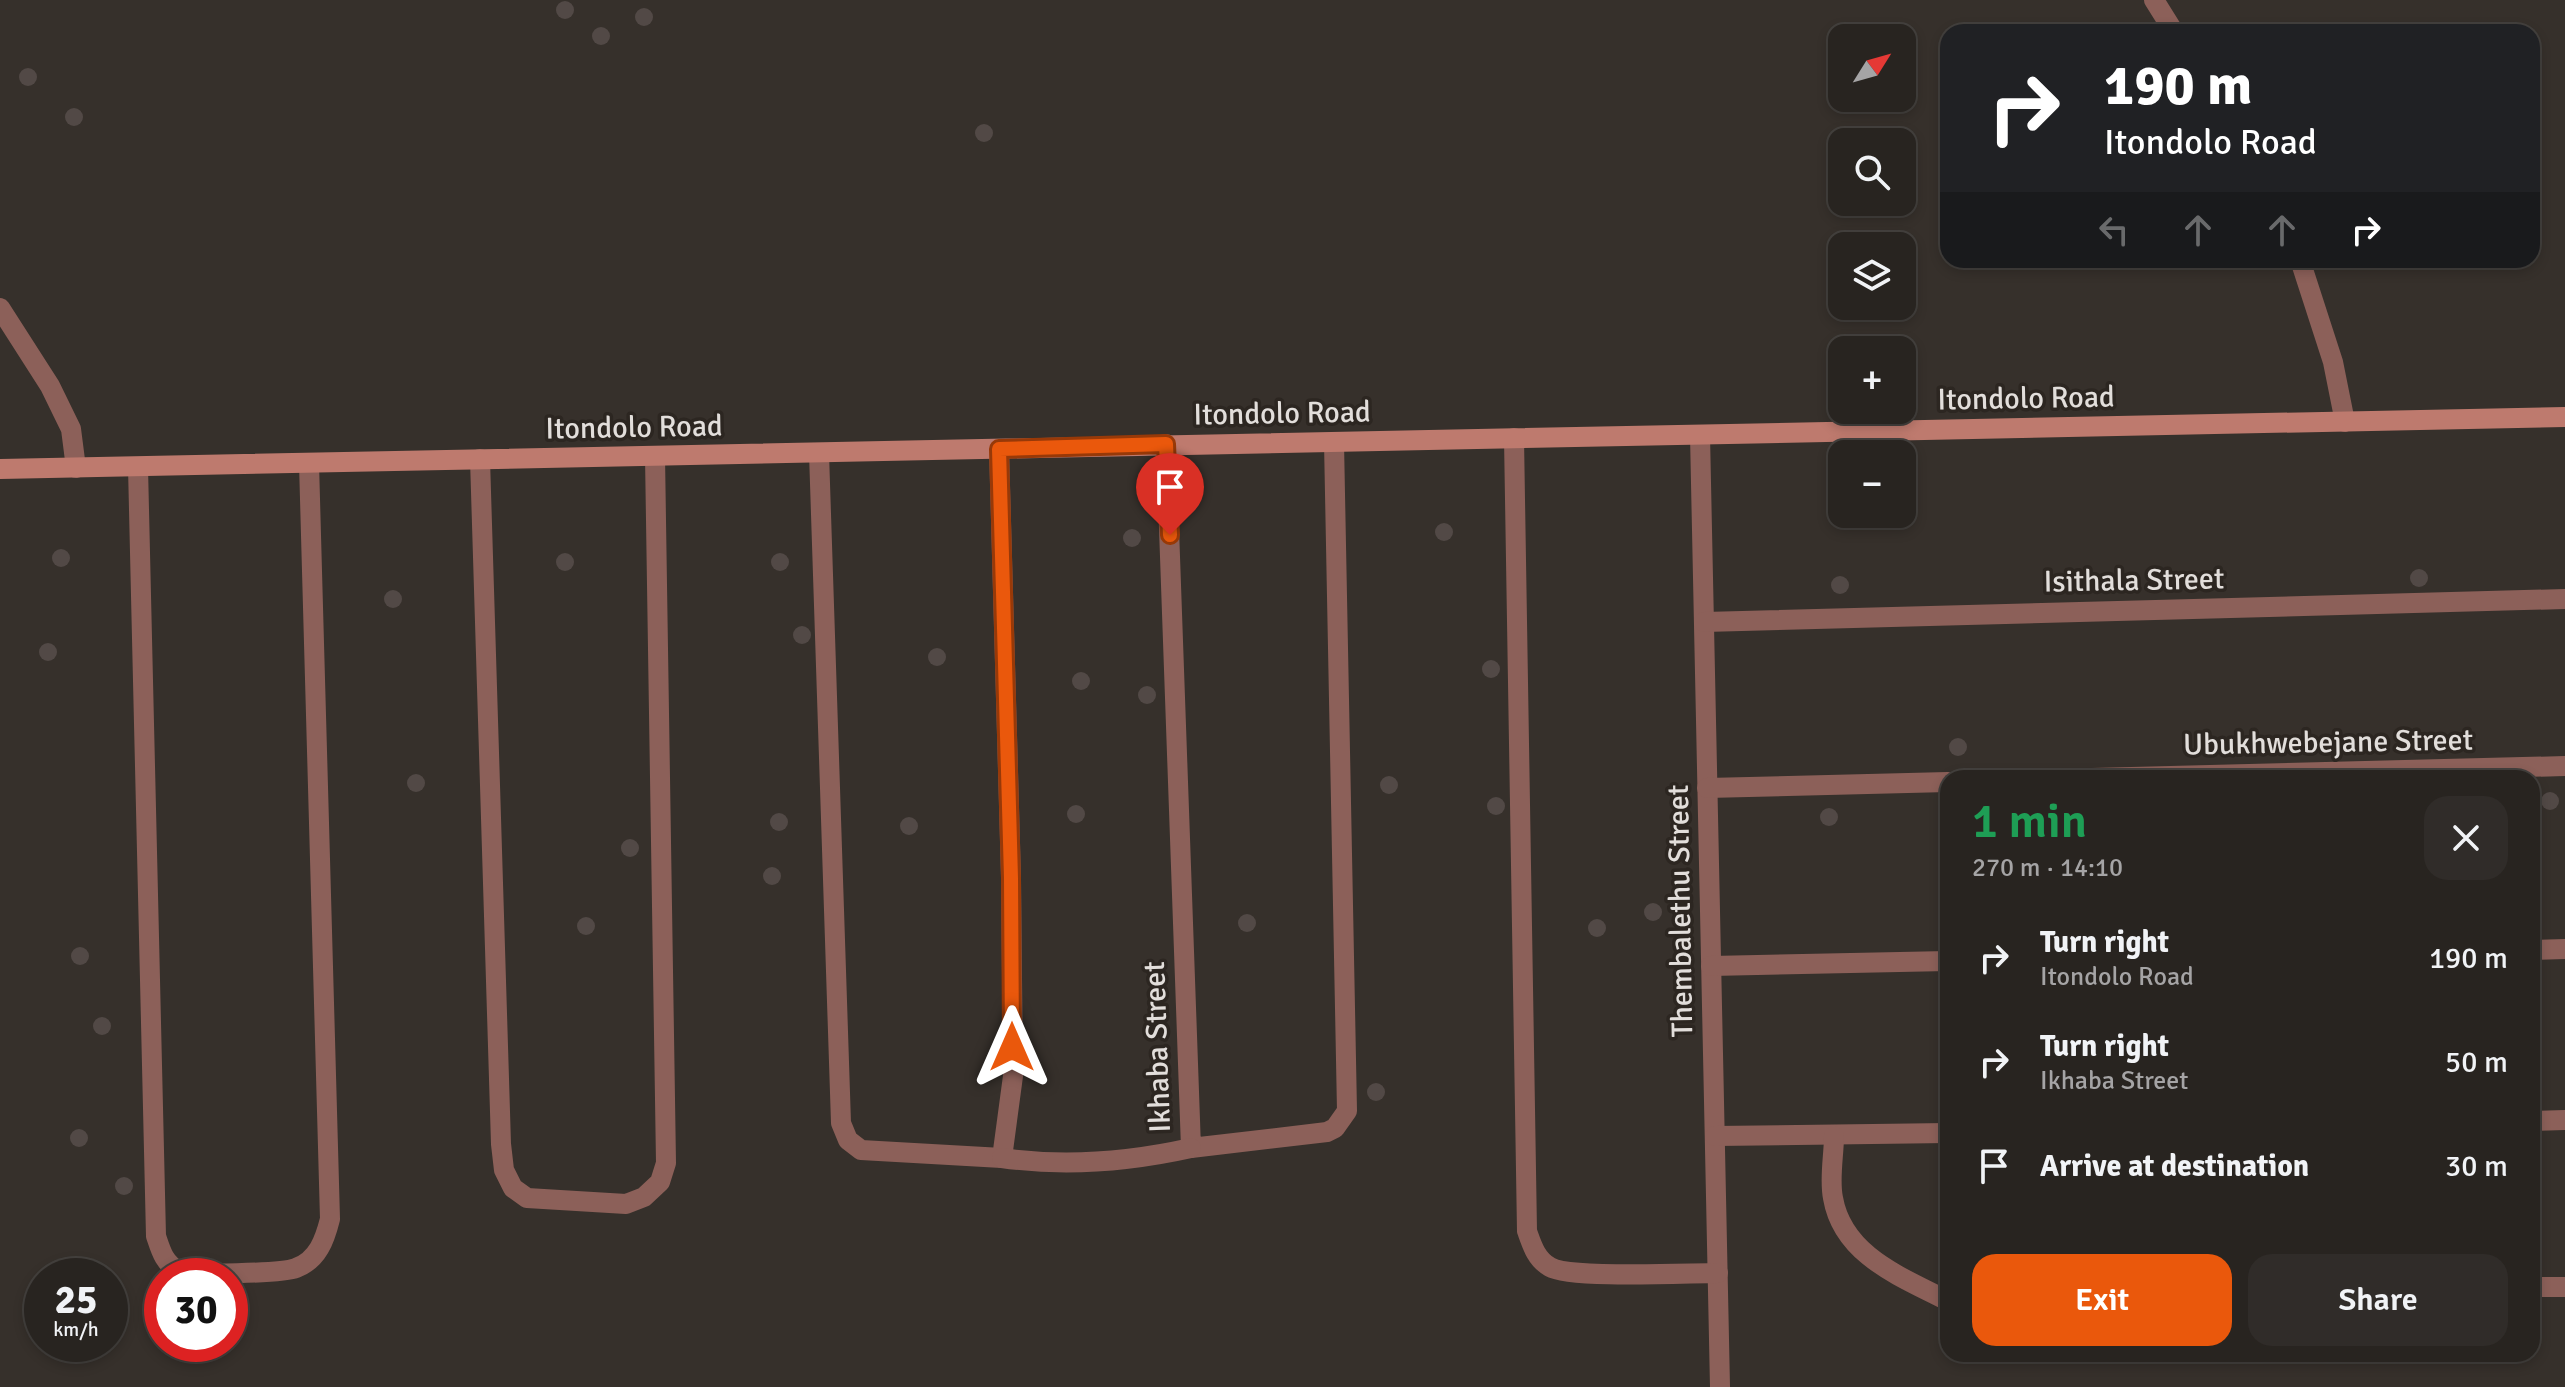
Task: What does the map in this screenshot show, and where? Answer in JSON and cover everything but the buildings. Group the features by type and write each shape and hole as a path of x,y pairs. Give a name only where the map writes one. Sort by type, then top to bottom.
{"street":[{"path":"2154,0 2169,24"},
{"path":"2303,268 2333,362 2345,422"},
{"path":"0,308 50,386 71,429 76,468"},
{"name":"Itondolo Road","path":"0,469 2565,417"},
{"name":"Thembalethu Street","path":"1700,435 1720,1387"},
{"path":"1514,438 1527,1231 1536,1254 1551,1268 1575,1273 1718,1273"},
{"name":"Ikhaba Street","path":"1166,444 1191,1148 1327,1132 1335,1128 1347,1111 1334,442"},
{"path":"999,449 1011,878 1013,1076 1002,1158"},
{"path":"819,453 841,1123 848,1140 861,1150 1088,1163 1127,1160 1191,1148"},
{"path":"480,459 504,1170 513,1188 527,1198 626,1204 644,1197 660,1182 666,1163 655,456"},
{"path":"138,467 156,1236 163,1258 180,1272 199,1275 295,1269 312,1258 325,1241 330,1219 309,463"},
{"name":"Isithala Street","path":"1704,622 2565,599"},
{"name":"Ubukhwebejane Street","path":"2407,770 2565,766"},
{"path":"1707,788 1940,782"},
{"path":"2540,950 2565,949"},
{"path":"1711,966 1940,961"},
{"path":"2540,1121 2565,1120"},
{"path":"1715,1136 1940,1133"},
{"path":"1834,1136 1832,1197 1853,1243 1876,1263 1940,1297"},
{"path":"2540,1287 2565,1287"}],"route":[{"path":"1012,1047 1011,878 999,449 1166,444 1170,535"}]}
